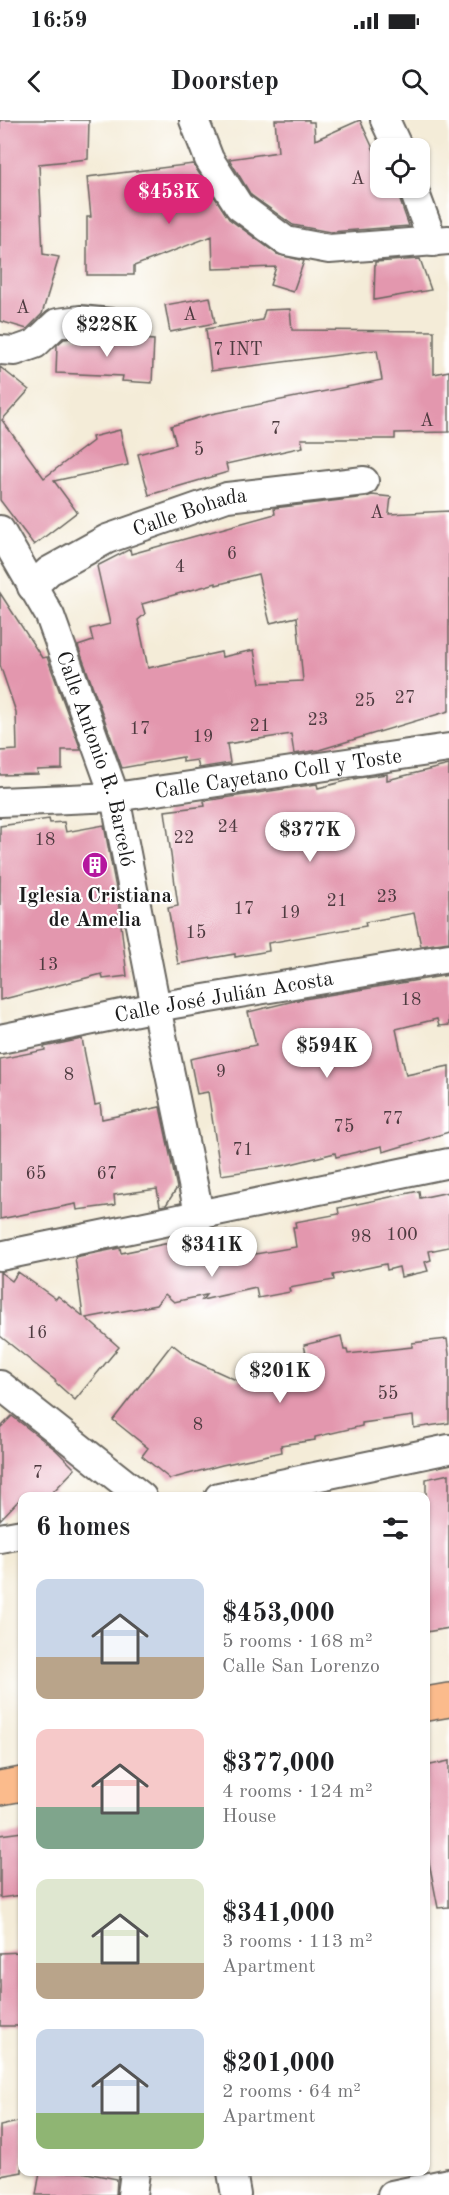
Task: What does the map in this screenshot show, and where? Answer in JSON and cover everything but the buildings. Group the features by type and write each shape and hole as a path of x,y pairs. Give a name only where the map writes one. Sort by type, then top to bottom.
{"main road":[{"path":"430,1703 449,1700"},
{"path":"0,1788 18,1785"}],"street":[{"path":"194,120 209,159 239,206 286,242 329,249 441,241 418,198"},
{"path":"385,120 393,138"},
{"path":"0,350 15,351 35,344 57,323 80,320 132,325"},
{"name":"Calle Bohada","path":"32,587 49,571 107,539 227,497 364,481"},
{"name":"Calle Antonio R. Barceló","path":"0,530 50,616 115,797 200,1214"},
{"name":"Calle Cayetano Coll y Toste","path":"0,802 115,797 449,748"},
{"name":"Calle José Julián Acosta","path":"0,1039 156,1007 449,958"},
{"path":"0,1256 449,1163"},
{"path":"0,1385 136,1492"},
{"path":"243,1492 449,1449"},
{"path":"0,1538 18,1535"},
{"path":"132,2195 134,2176"},
{"path":"233,2176 236,2195"},
{"path":"392,2195 449,2184"}],"place":[{"name":"Iglesia Cristiana de Amelia","path":"95,865"}]}
